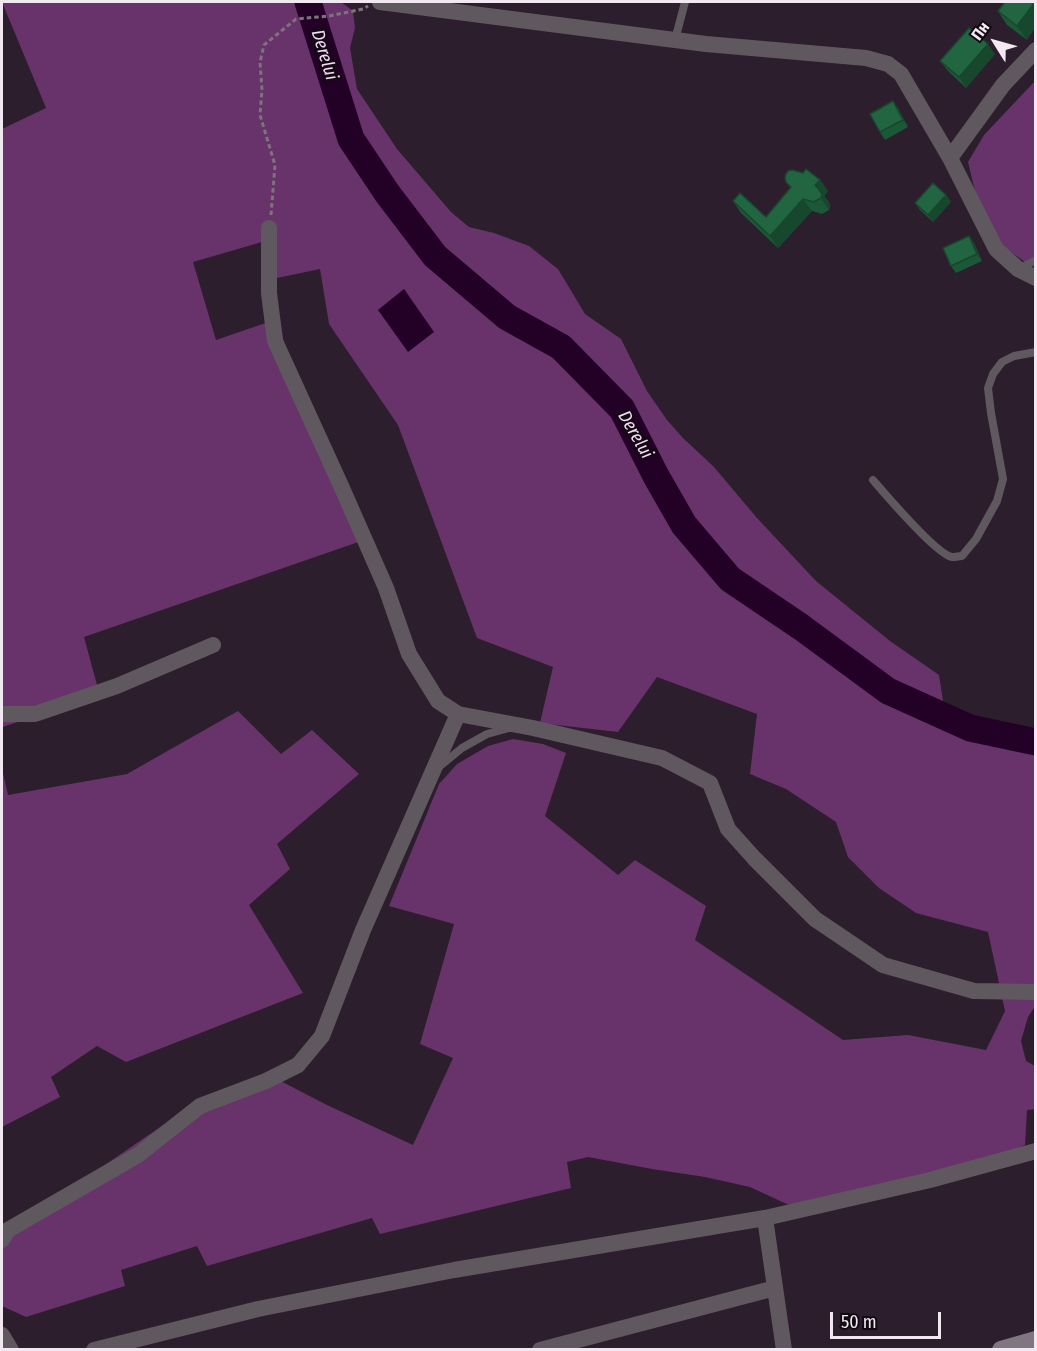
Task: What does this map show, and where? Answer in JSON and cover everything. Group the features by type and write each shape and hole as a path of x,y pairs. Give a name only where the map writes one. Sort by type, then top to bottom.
{"main road":[{"path":"1001,1350 1035,1340"}],"street":[{"path":"375,3 675,40 866,58 888,64 900,74 950,158 996,249 1018,269 1035,278"},
{"path":"950,158 1003,85 1035,50"},
{"path":"269,228 269,293 275,341 381,578 409,654 438,700 458,714 662,758 710,783 728,829 754,858 815,919 883,965 974,991 1035,992"},
{"path":"2,714 35,714 117,686 213,645"},
{"path":"2,1240 8,1230 138,1155 200,1106 266,1082 298,1065 322,1036 363,930 458,714"},
{"path":"94,1350 304,1299 454,1270 765,1218 930,1180 1035,1151"},
{"path":"765,1218 784,1350"},
{"path":"540,1350 775,1288"},
{"path":"2,1335 11,1350"}],"lane":[{"path":"675,40 685,2"},
{"path":"1018,269 1035,260"},
{"path":"873,480 907,519 941,551 951,557 962,556 976,539 997,501 1003,479 988,388 993,374 1002,362 1014,356 1035,352"},
{"path":"433,772 462,748 487,734 519,726"}],"path":[{"path":"269,228 275,165 260,115 262,90 260,62 264,45 296,19 363,9 375,3"}],"shaded area":[{"path":"2,2 341,2 353,11 355,28 350,48 357,89 397,149 451,212 469,227 494,233 529,246 558,269 585,314 621,339 647,391 667,420 714,467 757,518 816,581 890,641 939,675 944,707 954,724 994,739 1035,749 1035,1006 1028,1017 1021,1041 1026,1061 1035,1066 1036,1109 1027,1110 1025,1145 997,1157 791,1206 750,1187 588,1157 567,1162 571,1188 380,1234 372,1218 207,1266 197,1246 121,1270 125,1286 26,1317 2,1306 2,1231 67,1191 201,1099 267,1074 413,1145 453,1058 420,1044 454,924 389,906 439,784 457,764 488,746 513,739 543,744 566,753 545,816 618,875 635,860 706,906 695,940 843,1040 908,1035 986,1050 1005,1011 988,932 916,913 879,888 848,857 836,822 786,789 750,774 757,714 657,677 618,732 540,723 553,667 477,638 398,425 329,324 320,269 263,281 262,242 193,262 216,340 280,318 284,345 370,538 84,637 100,696 2,727 2,129 46,108"},
{"path":"1035,81 1035,257 1025,262 1000,244 978,204 968,162 984,135"},
{"path":"404,289 434,332 408,352 378,310"},
{"path":"238,711 281,754 312,730 359,774 277,844 290,869 249,905 303,993 126,1062 97,1046 51,1077 60,1097 2,1127 2,769 8,795 127,774"}],"building":[{"path":"1005,2 1035,2 1017,26 998,11"},
{"path":"969,28 988,44 959,77 940,61"},
{"path":"893,101 903,120 880,132 870,114"},
{"path":"806,169 820,180 815,185 822,194 821,198 814,202 803,199 770,236 733,201 740,193 766,217 791,187 785,178 788,171 803,173"},
{"path":"933,183 946,195 928,215 915,203"},
{"path":"969,236 977,254 951,266 943,248"}],"waterway":[{"name":"Derelui","path":"308,2 351,139 387,193 435,256 507,317 561,347 622,409 684,525 730,579 801,627 888,691 970,728 1036,742"}]}
